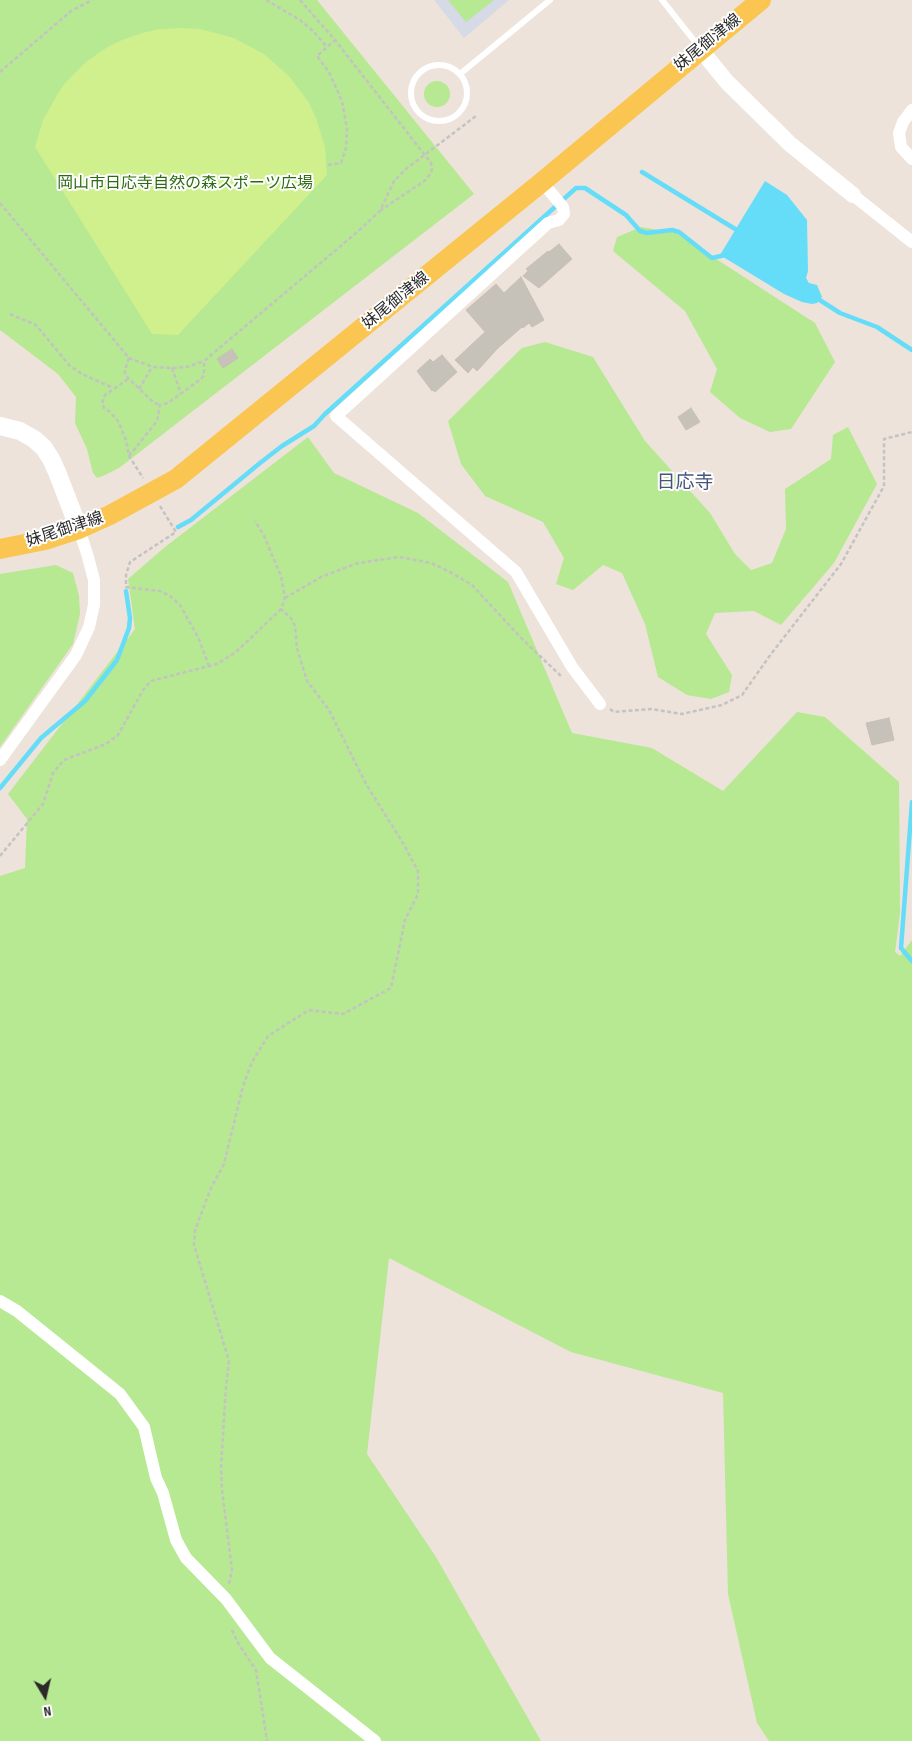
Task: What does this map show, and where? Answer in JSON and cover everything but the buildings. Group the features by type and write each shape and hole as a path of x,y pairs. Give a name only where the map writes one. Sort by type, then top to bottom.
{"main road":[{"name":"妹尾御津線","path":"0,549 45,540 78,529 125,508 176,479 542,182 760,0"},
{"path":"0,426 20,431 34,439 44,448 54,466 78,529"}],"street":[{"path":"700,49 726,82 790,144 912,242"},
{"path":"912,110 903,122 899,133 901,147 912,159"},
{"path":"542,182 559,202 564,214 559,220 548,224 336,416 516,572 572,667 600,704"},
{"path":"0,760 76,655 90,627 94,605 94,580 78,529"},
{"path":"0,1301 17,1310 120,1394 144,1427 156,1478 163,1493 176,1540 186,1558 226,1600 270,1658 375,1741"}],"lane":[{"path":"460,74 550,0"},
{"path":"662,0 700,49"},
{"path":"445,65 453,68 460,74 466,82 468,92 462,110 454,117 445,121 426,118 418,112 413,105 411,88 414,79 420,72 427,67 445,65"}],"path":[{"path":"0,72 71,11 92,0"},
{"path":"266,0 300,20 314,31 327,47"},
{"path":"0,203 129,358 153,367 172,368 204,361 380,211 427,179 432,170 431,163 335,40 300,0"},
{"path":"328,165 341,163 346,148 347,129 337,86 317,56 335,40"},
{"path":"380,211 394,181 424,155 476,116"},
{"path":"10,314 36,325 70,366 82,374 113,388"},
{"path":"129,358 125,375 153,402 160,405 168,403 201,380 204,375 204,361"},
{"path":"139,389 153,367"},
{"path":"172,368 182,394"},
{"path":"128,379 105,395 102,402 104,408 118,421 126,440 129,456 136,467"},
{"path":"129,456 157,421 160,405"},
{"path":"600,704 614,712 651,709 682,714 722,705 742,695 771,654 841,564 884,486 884,439 912,432"},
{"path":"0,856 43,804 53,774 64,760 106,744 118,735 143,690 151,681 217,664 236,652 281,609 285,598 281,576 264,536 255,521"},
{"path":"173,528 176,532 130,562 126,575 126,587 160,591 170,596 180,605 198,637 209,666"},
{"path":"285,598 320,577 358,563 399,557 431,563 452,573 472,586 562,678"},
{"path":"226,1600 232,1570 222,1490 221,1466 229,1361 194,1245 195,1230 211,1188 224,1164 243,1086 252,1062 268,1036 309,1010 343,1014 391,988 404,920 418,894 418,872 403,843 366,784 329,710 307,681 297,648 295,626 291,618 281,609"},
{"path":"231,1629 256,1670 267,1741"}],"shaded area":[{"path":"434,0 509,0 464,38"}],"green space":[{"name":"岡山市日応寺自然の森スポーツ広場","path":"0,0 317,0 474,194 119,468 97,478 93,473 87,449 75,423 76,397 58,374 0,330"},
{"path":"448,0 494,0 466,22"},
{"path":"160,29 200,29 234,38 264,54 290,77 309,103 316,118 325,147 327,175 178,335 152,334 35,147 43,120 57,95 65,83 86,62 106,48 122,40"},
{"path":"437,81 446,85 450,94 446,103 437,107 428,103 424,94 428,85"},
{"path":"641,227 676,233 815,323 835,362 791,429 770,432 740,418 710,392 717,369 685,311 613,251 617,237"},
{"path":"545,342 593,357 645,441 710,513 735,554 751,570 772,563 786,529 785,489 831,459 833,435 848,427 877,484 834,563 781,625 754,611 715,613 706,634 732,675 729,692 711,699 687,695 658,677 645,624 622,573 603,565 573,590 556,584 564,558 543,522 485,496 461,464 448,421 522,348"},
{"path":"308,437 334,473 418,513 508,582 572,733 652,748 723,791 797,712 825,717 899,782 900,913 895,952 900,956 912,940 912,1741 769,1741 757,1723 728,1594 723,1393 571,1352 389,1258 367,1454 436,1557 541,1741 0,1741 0,876 25,868 27,819 8,794 135,629 128,579 165,547"},
{"path":"56,565 73,573 79,596 80,614 73,644 0,747 0,574"}],"water":[{"path":"765,181 787,195 807,220 808,271 806,278 809,283 817,285 822,297 817,303 802,302 784,294 720,255"}],"waterway":[{"path":"642,172 740,232"},
{"path":"178,527 191,520 282,446 314,426 576,188 585,188 626,215 640,231 647,233 672,230 679,232 712,258 725,255"},
{"path":"815,297 840,313 877,327 912,350"},
{"path":"0,788 41,738 85,701 117,660 129,628 130,618 126,591"},
{"path":"912,802 901,948 912,961"}],"district":[{"name":"日応寺","path":"685,483"}]}
